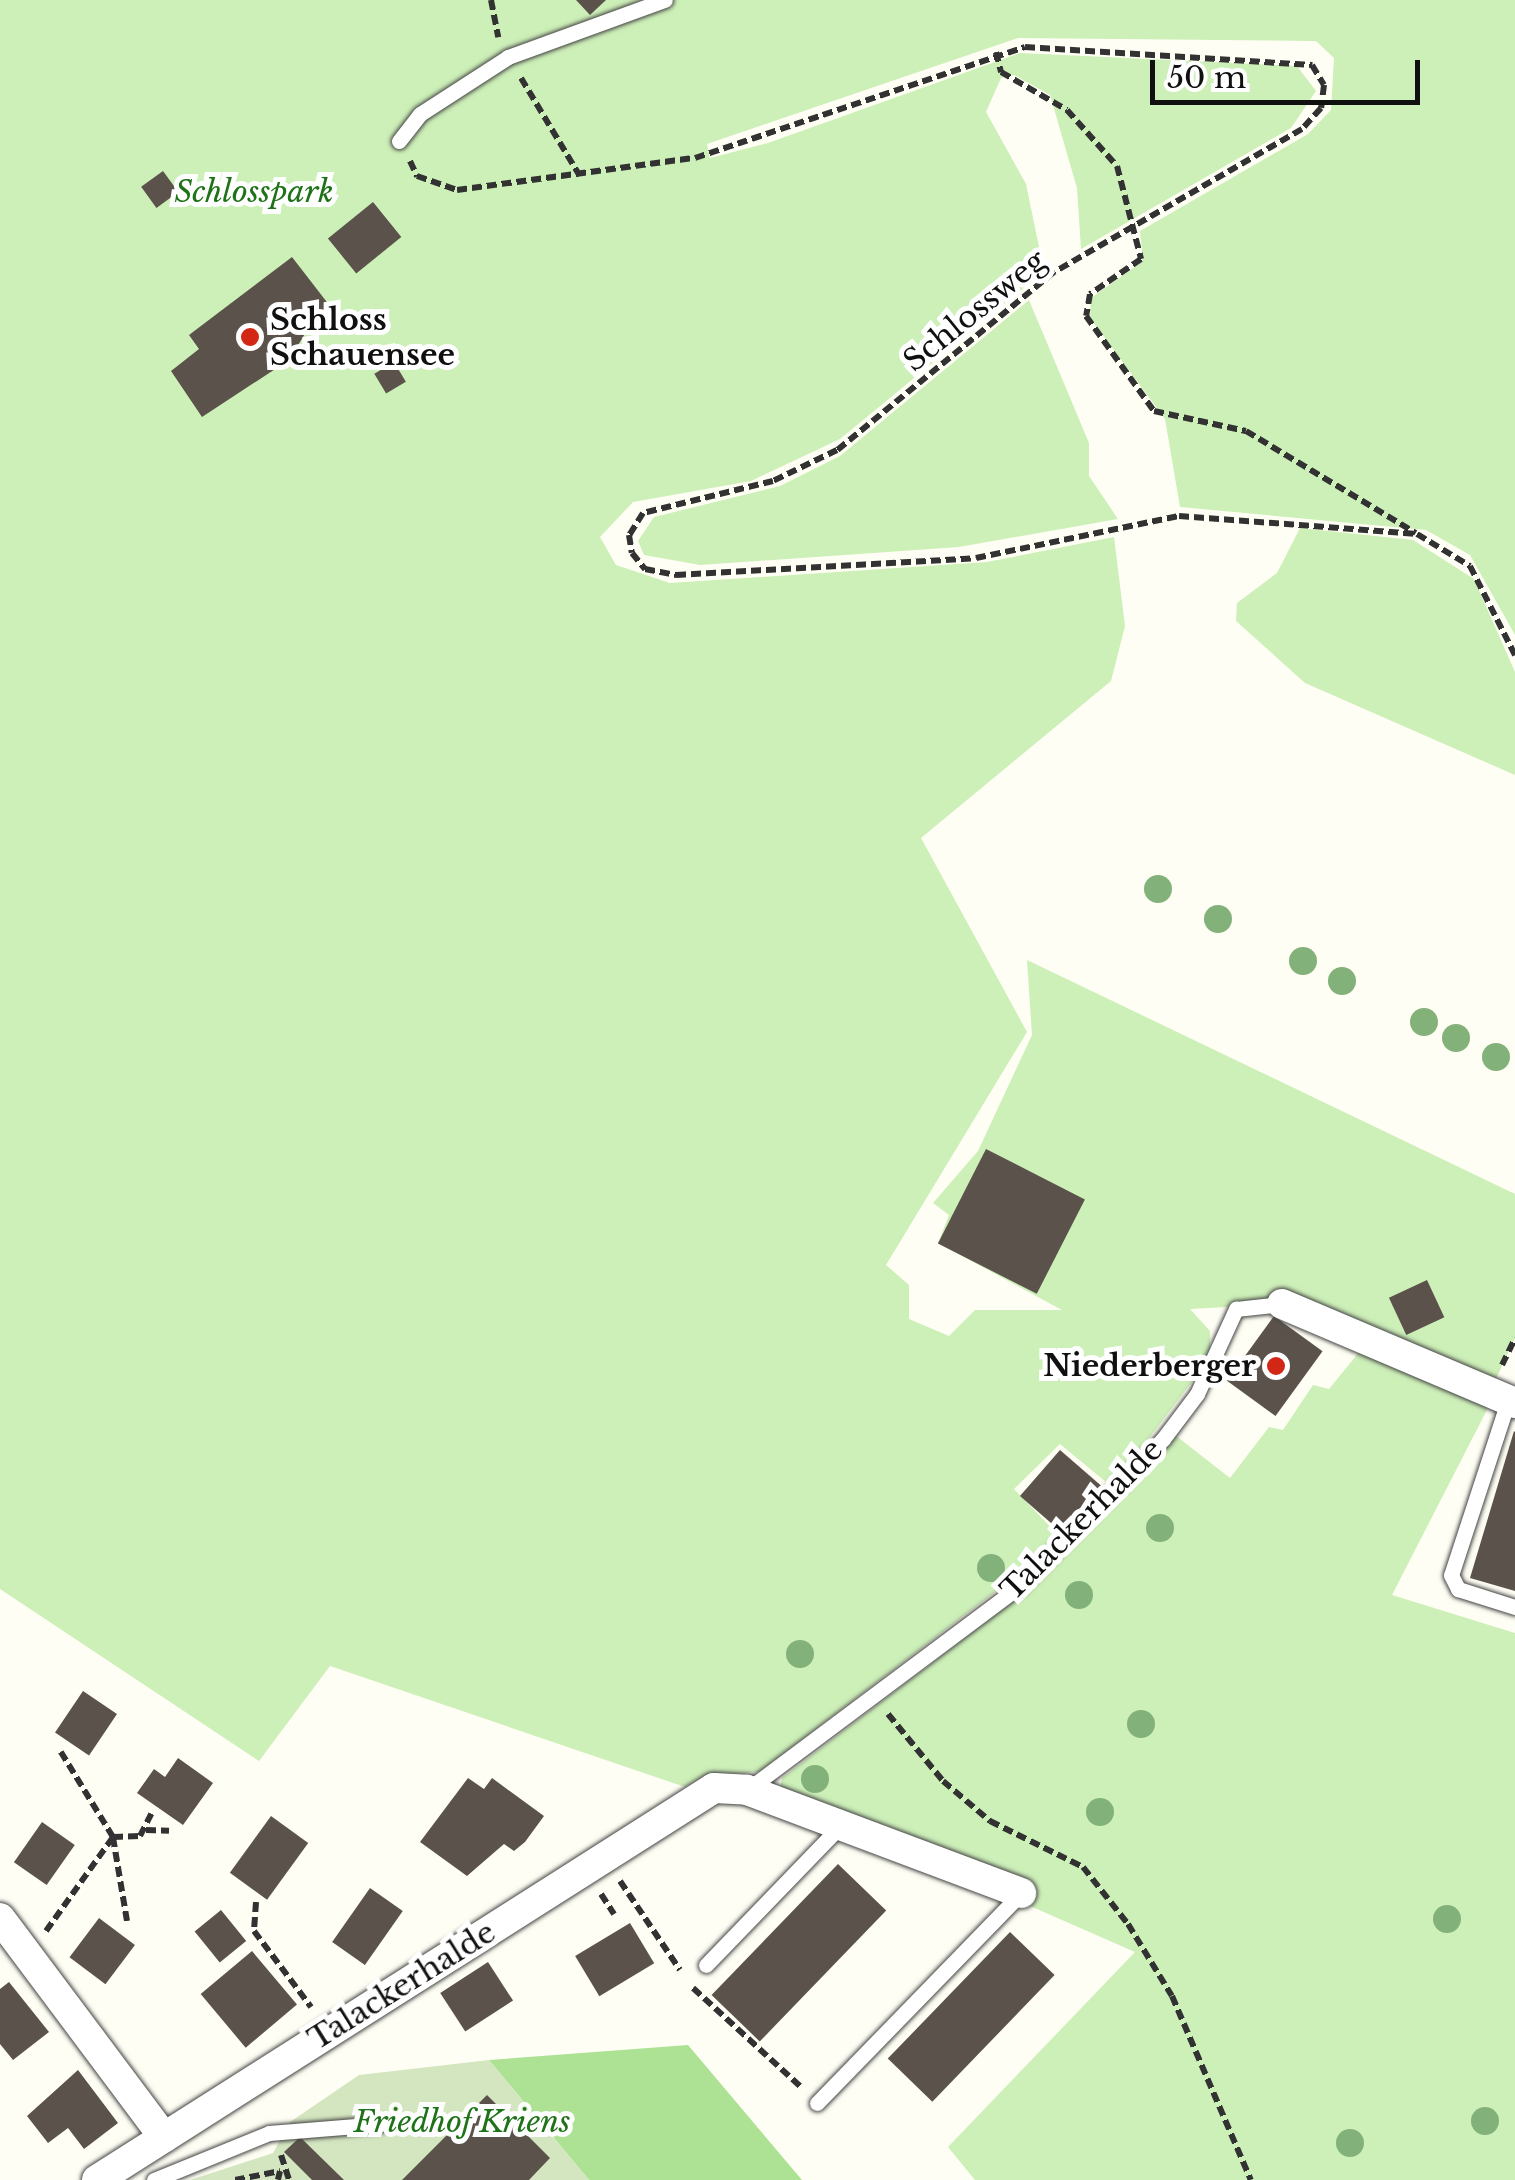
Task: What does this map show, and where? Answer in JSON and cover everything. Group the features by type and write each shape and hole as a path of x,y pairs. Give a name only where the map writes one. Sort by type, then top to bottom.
{"street":[{"path":"1282,1304 1512,1402"},
{"name":"Talackerhalde","path":"98,2180 714,1788 747,1790 1020,1892"},
{"path":"0,1918 164,2137"}],"lane":[{"path":"399,141 420,114 508,57 665,0"},
{"name":"Talackerhalde","path":"747,1790 874,1698 1074,1535 1197,1394 1236,1309 1282,1304"},
{"path":"1512,1402 1451,1575 1458,1589 1515,1607"},
{"path":"706,1965 840,1826"},
{"name":"Talackerhalde","path":"816,2103 1020,1892"},
{"path":"154,2180 269,2133 381,2124"}],"path":[{"path":"491,0 508,57 580,176"},
{"path":"996,52 1000,72 1094,136 1117,166 1136,224 1141,259 1090,294 1086,316 1154,412 1246,431 1417,534"},
{"name":"Schlossweg","path":"399,141 417,176 457,190 695,158 996,52 1312,65 1324,85 1321,108 1302,130 1029,290 837,450 773,481 643,513 630,534 632,553 645,569 676,575 976,558 1179,516 1417,534 1470,566 1515,654"},
{"path":"874,1698 944,1781 990,1821 1083,1867 1128,1924 1172,1996 1251,2180"},
{"path":"61,1752 113,1837 127,1921"},
{"path":"146,1830 152,1814"},
{"path":"113,1837 126,1842 146,1830 169,1831"},
{"path":"28,1956 113,1837"},
{"path":"256,1902 260,1942 330,2032"},
{"path":"235,2180 280,2171 278,2180"}],"green space":[{"name":"Schlosspark","path":"0,0 1515,0 1515,635 1470,555 1426,530 1180,507 1165,419 1090,318 1091,298 1143,261 1140,231 1308,134 1331,110 1334,58 1316,41 1018,38 707,144 710,158 768,143 1020,53 1297,66 1316,91 1291,128 1081,249 1077,188 1050,95 1014,75 1001,78 986,112 1026,184 1044,271 840,439 751,481 633,502 600,537 616,565 670,583 987,562 1114,537 1125,626 1111,681 921,838 1027,1032 886,1265 909,1285 909,1319 949,1336 975,1310 1062,1310 938,1243 949,1215 933,1203 978,1151 1032,1035 1027,960 1515,1194 1515,1338 1489,1394 1282,1304 1190,1309 1210,1331 1210,1358 1112,1487 1060,1444 1014,1489 1061,1538 1047,1552 759,1772 705,1775 685,1787 330,1666 259,1761 0,1589"},
{"path":"1029,300 1089,443 1089,476 1118,519 959,547 700,565 644,555 638,541 654,517 780,486 840,456"},
{"path":"1300,528 1413,540 1474,579 1515,672 1515,775 1305,683 1236,621 1237,603 1277,573"},
{"path":"1360,1351 1490,1404 1392,1595 1515,1633 1515,2180 975,2180 948,2147 1135,1952 1030,1906 1036,1890 780,1789 782,1778 1004,1608 1175,1435 1230,1478 1269,1427 1283,1430 1313,1385 1329,1389"},
{"path":"688,2045 802,2180 589,2180 489,2060"},
{"name":"Friedhof Kriens","path":"489,2060 589,2180 190,2180 273,2153 290,2122 359,2075"}],"building":[{"path":"576,0 606,0 590,15"},
{"path":"163,171 178,192 156,208 141,187"},
{"path":"373,202 401,237 356,273 328,239"},
{"name":"Schloss Schauensee","path":"292,257 333,310 311,324 289,360 202,417 171,371 199,349 189,335"},
{"path":"394,362 406,382 386,394 374,374"},
{"path":"986,1149 1085,1199 1037,1294 938,1243"},
{"path":"1427,1280 1444,1317 1406,1335 1389,1298"},
{"name":"Niederberger","path":"1274,1316 1323,1351 1276,1416 1227,1381"},
{"path":"1515,1432 1515,1591 1470,1578"},
{"path":"1060,1450 1102,1486 1061,1532 1020,1496"},
{"path":"83,1691 117,1714 89,1755 55,1732"},
{"path":"178,1758 213,1783 183,1825 137,1793 154,1769 165,1777"},
{"path":"468,1778 484,1789 492,1778 544,1816 514,1851 504,1844 467,1876 420,1842"},
{"path":"271,1816 308,1843 267,1900 230,1873"},
{"path":"42,1822 75,1845 47,1885 14,1862"},
{"path":"838,1864 886,1911 760,2041 712,1995"},
{"path":"370,1888 403,1911 365,1965 332,1942"},
{"path":"221,1910 246,1941 220,1962 195,1931"},
{"path":"99,1918 135,1945 105,1984 70,1957"},
{"path":"630,1923 654,1963 599,1996 575,1956"},
{"path":"1010,1932 1055,1975 932,2102 888,2059"},
{"path":"252,1951 297,2005 246,2048 201,1994"},
{"path":"488,1962 513,2001 465,2032 440,1993"},
{"path":"9,1982 49,2032 13,2060 0,2044 0,1989"},
{"path":"78,2070 118,2123 84,2149 68,2128 48,2143 27,2116"},
{"path":"487,2095 550,2158 529,2180 402,2180"},
{"path":"300,2137 344,2180 312,2180 284,2152"}],"place":[{"name":"Schloss Schauensee","path":"250,337"},
{"name":"Niederberger","path":"1276,1366"}]}
